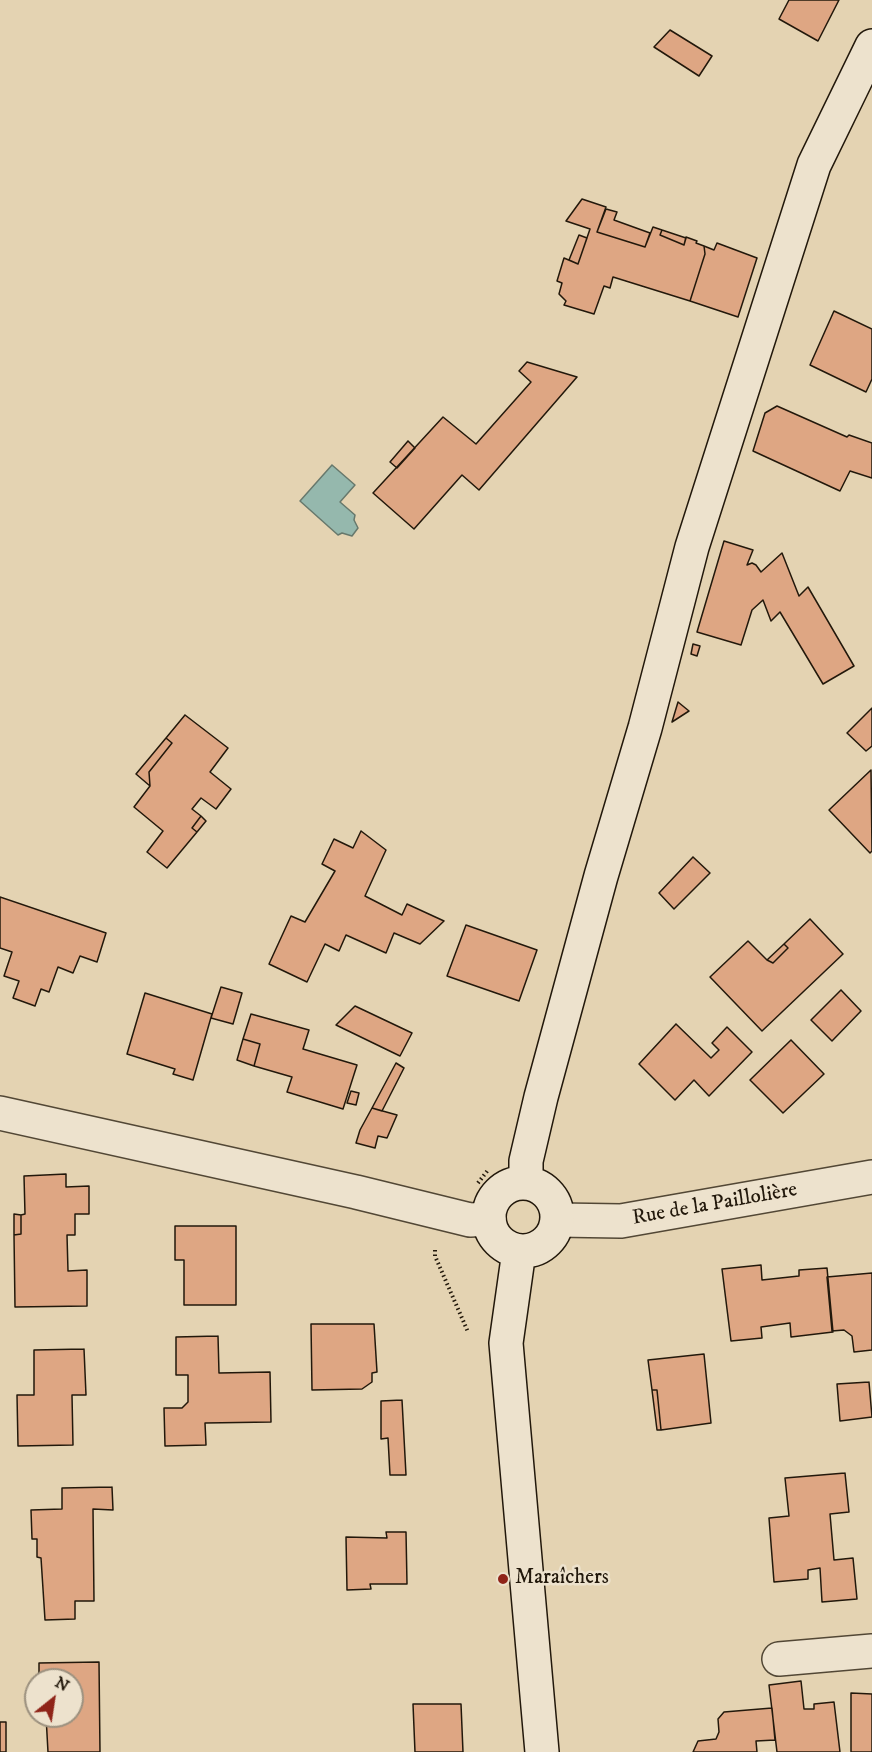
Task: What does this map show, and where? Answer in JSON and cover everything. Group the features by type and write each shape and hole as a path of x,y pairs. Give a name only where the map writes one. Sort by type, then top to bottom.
{"main road":[{"path":"526,1182 526,1161 541,1097 601,876 645,728 692,548 814,165 872,45"},
{"path":"0,1113 345,1189 470,1220 489,1219"},
{"name":"Rue de la Paillolière","path":"558,1220 621,1221 872,1177"},
{"path":"526,1182 546,1190 557,1209 558,1220 555,1231 541,1247 530,1251 519,1251 507,1248 498,1241 489,1219 490,1208 495,1197 503,1189 514,1183 526,1182"},
{"path":"519,1251 507,1343 542,1752"},
{"path":"779,1659 872,1651"}],"water":[{"path":"332,465 355,485 340,502 355,515 354,520 358,528 352,536 342,533 338,535 300,501"}],"building":[{"path":"789,0 839,0 818,41 779,19"},
{"path":"670,30 712,56 699,76 654,47"},
{"path":"582,199 606,207 597,232 645,247 653,227 662,230 660,235 684,245 686,237 704,246 705,254 690,301 613,277 610,288 604,286 594,314 564,305 566,301 559,294 562,283 557,281 564,258 578,264 590,229 566,221"},
{"path":"606,209 617,212 614,220 650,233 645,247 597,232"},
{"path":"662,230 686,238 684,245 660,235"},
{"path":"579,235 587,238 578,264 569,260"},
{"path":"717,243 757,258 738,317 690,301 705,254 704,246 714,250"},
{"path":"834,311 872,329 872,379 866,392 810,365"},
{"path":"527,362 577,377 479,490 462,475 414,529 373,493 443,417 476,444 531,382 519,371"},
{"path":"777,406 847,437 849,435 872,443 872,478 850,471 840,491 753,451 765,413"},
{"path":"408,441 415,448 397,468 390,462"},
{"path":"724,541 753,550 747,565 752,563 756,565 761,572 782,553 799,596 808,587 854,666 823,684 780,612 771,621 763,600 752,610 741,645 697,632"},
{"path":"693,644 700,646 697,656 691,654"},
{"path":"678,702 689,711 672,722"},
{"path":"872,708 872,746 866,751 847,733"},
{"path":"185,715 228,748 210,772 231,789 216,809 201,798 192,809 201,816 192,828 197,832 167,868 147,852 163,831 134,807 150,786 149,772 172,743 166,738"},
{"path":"166,738 172,743 149,772 150,786 136,774"},
{"path":"871,770 872,851 870,853 829,810"},
{"path":"201,816 206,821 197,832 192,828"},
{"path":"361,831 386,850 365,896 402,915 407,904 444,921 420,944 394,933 386,953 346,935 339,951 325,944 307,982 269,964 291,916 305,922 335,871 322,864 334,839 353,848"},
{"path":"693,857 710,873 674,909 659,893"},
{"path":"0,897 106,933 97,962 80,956 73,973 58,967 49,992 41,989 35,1006 13,998 19,981 4,976 12,952 0,948"},
{"path":"810,919 843,954 762,1031 710,977 748,941 773,963 788,948 784,944"},
{"path":"466,925 537,950 519,1001 447,976"},
{"path":"784,944 788,948 773,963 767,960"},
{"path":"221,987 242,993 233,1024 211,1018"},
{"path":"841,990 861,1011 832,1041 811,1020"},
{"path":"145,993 212,1014 193,1080 173,1074 175,1069 127,1054"},
{"path":"355,1006 412,1033 400,1056 336,1025"},
{"path":"251,1014 309,1030 303,1049 357,1065 343,1109 287,1092 292,1077 254,1066 260,1044 243,1039"},
{"path":"676,1024 711,1058 719,1050 712,1043 727,1027 752,1052 709,1096 694,1080 675,1100 639,1064"},
{"path":"243,1039 260,1044 254,1066 237,1060"},
{"path":"791,1040 824,1074 783,1113 750,1080"},
{"path":"396,1063 404,1068 382,1111 372,1108"},
{"path":"351,1091 359,1093 356,1105 347,1103"},
{"path":"372,1108 397,1115 387,1138 378,1136 375,1148 356,1143"},
{"path":"66,1174 66,1187 89,1186 89,1214 75,1214 75,1235 67,1235 68,1271 87,1270 87,1306 15,1307 14,1235 21,1234 21,1215 25,1214 24,1176"},
{"path":"14,1214 21,1215 21,1234 14,1235"},
{"path":"175,1226 236,1226 236,1305 184,1305 184,1260 175,1260"},
{"path":"761,1265 762,1280 799,1276 799,1270 827,1268 833,1332 791,1337 790,1323 761,1327 762,1338 731,1341 722,1269"},
{"path":"872,1273 872,1350 854,1352 852,1336 844,1330 832,1331 827,1277"},
{"path":"311,1324 374,1324 377,1372 372,1373 372,1382 362,1389 312,1390"},
{"path":"218,1336 219,1373 270,1372 271,1422 205,1423 206,1445 165,1446 164,1408 182,1408 188,1402 188,1375 176,1375 176,1337"},
{"path":"84,1349 86,1395 72,1395 73,1445 18,1446 17,1395 34,1395 34,1350"},
{"path":"704,1354 711,1423 661,1430 657,1390 652,1390 648,1360"},
{"path":"869,1382 872,1417 840,1421 837,1384"},
{"path":"652,1390 657,1390 661,1430 657,1430"},
{"path":"402,1400 406,1475 390,1475 388,1438 381,1439 381,1401"},
{"path":"845,1473 849,1512 830,1514 834,1560 853,1558 857,1599 822,1602 820,1568 808,1570 808,1579 774,1582 769,1518 789,1516 785,1478"},
{"path":"112,1487 113,1510 93,1509 94,1601 75,1601 75,1619 45,1620 41,1558 37,1557 37,1539 32,1539 31,1510 62,1509 62,1488"},
{"path":"386,1532 406,1532 407,1584 370,1584 371,1589 347,1590 346,1537 387,1538"},
{"path":"99,1662 100,1752 48,1752 47,1728 84,1728 84,1668 39,1668 39,1663"},
{"path":"801,1681 804,1709 814,1709 814,1704 834,1702 840,1752 777,1752 769,1685"},
{"path":"851,1693 872,1694 872,1752 851,1752"},
{"path":"413,1704 461,1704 463,1752 415,1752"},
{"path":"772,1708 775,1740 756,1741 757,1752 693,1752 698,1741 716,1739 719,1732 718,1719 724,1712"},
{"path":"0,1722 6,1722 6,1752 0,1752"}],"place":[{"name":"Maraîchers","path":"503,1579"}]}
